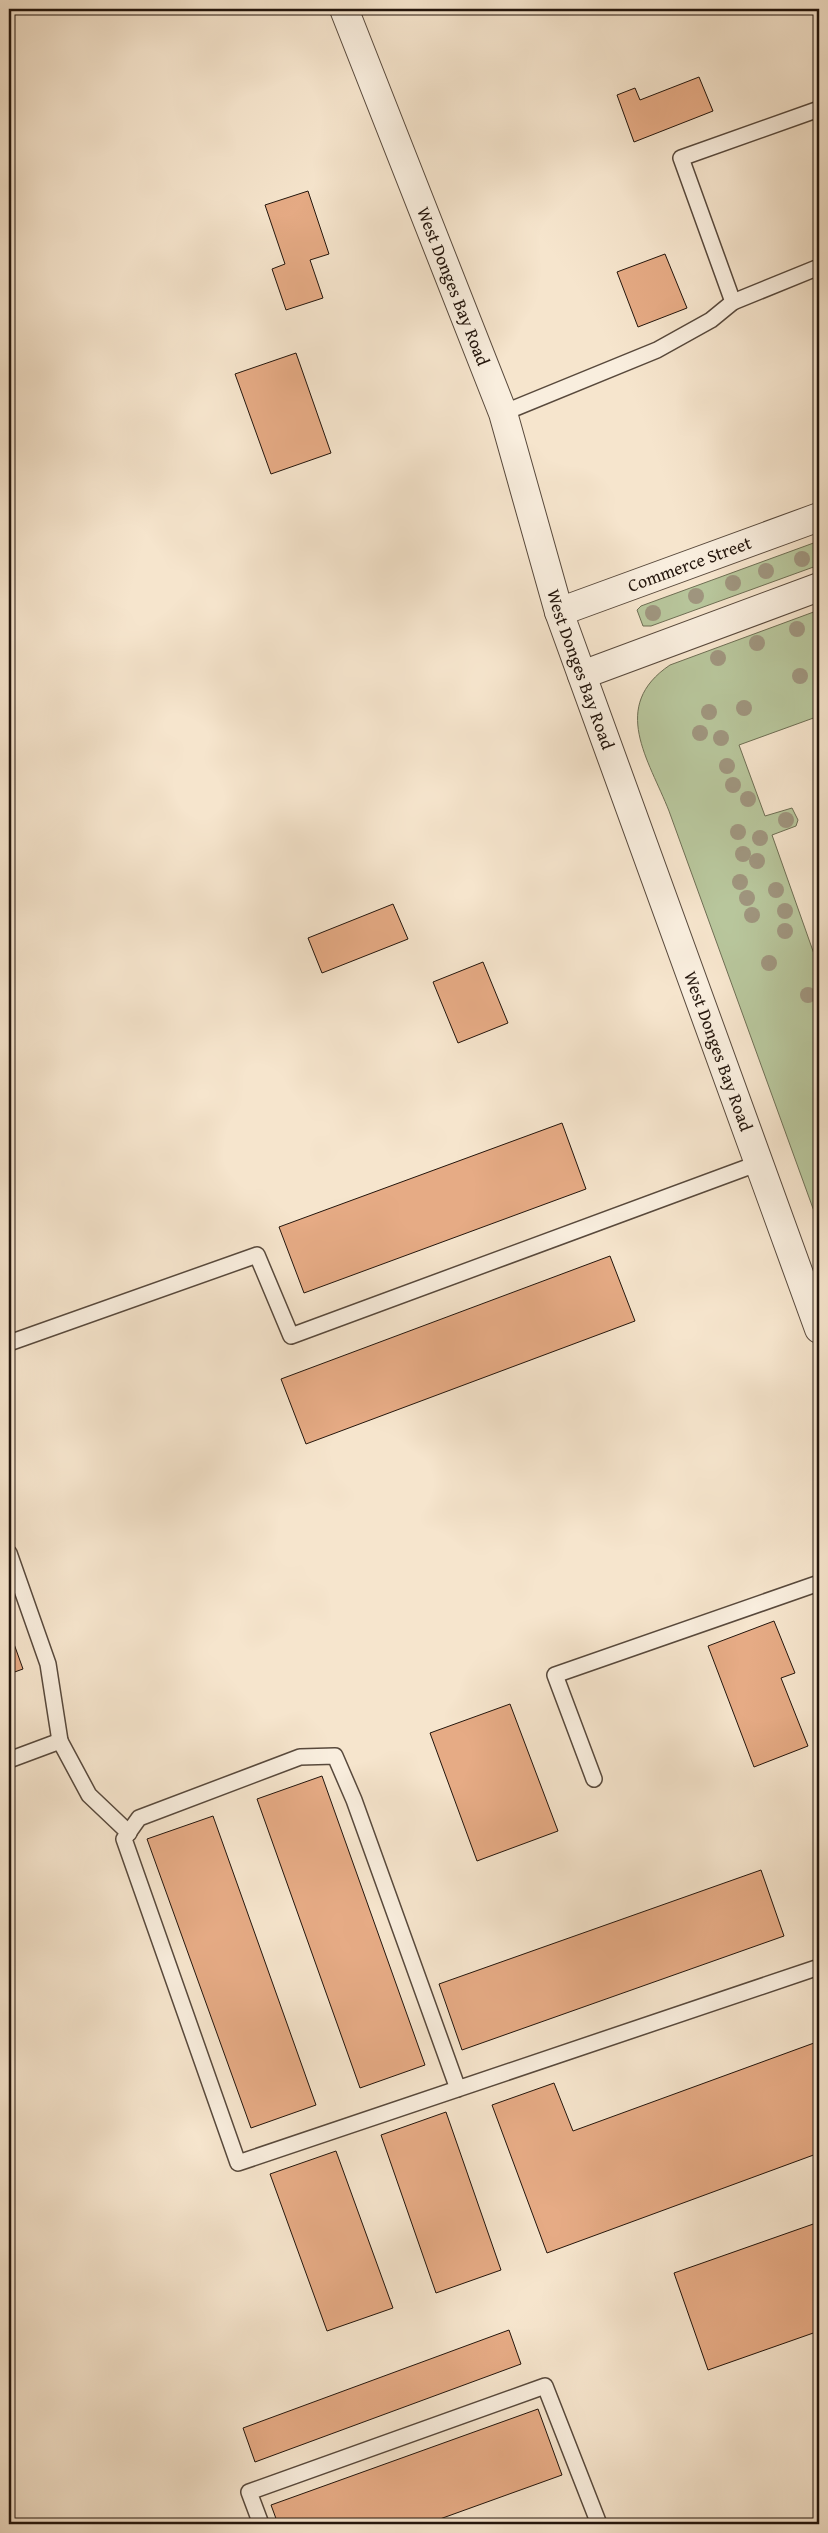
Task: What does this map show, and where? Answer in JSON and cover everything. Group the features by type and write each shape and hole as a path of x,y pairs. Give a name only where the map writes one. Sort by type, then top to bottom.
{"street":[{"name":"West Donges Bay Road","path":"344,9 504,413 559,612 819,1329"},
{"name":"Commerce Street","path":"559,612 819,516"},
{"path":"582,675 819,587"}],"lane":[{"path":"733,302 681,158 819,109"},
{"path":"504,413 658,350 711,320 733,302 819,267"},
{"path":"9,1343 257,1255 291,1336 759,1163"},
{"path":"9,1553 48,1664 60,1741 89,1795 128,1833"},
{"path":"594,1779 555,1675 819,1583"},
{"path":"9,1760 60,1741"},
{"path":"458,2089 354,1800 335,1756 300,1756 139,1818 124,1839 238,2164 819,1967"},
{"path":"262,2524 250,2492 545,2386 599,2524"}],"green space":[{"path":"819,541 819,565 651,626 643,626 637,610 641,606"},
{"path":"819,610 819,716 739,745 765,816 792,808 798,820 796,826 772,835 819,968 819,1225 669,811 644,753 639,734 638,716 641,698 652,681 670,665"}],"building":[{"path":"699,77 713,111 634,142 617,95 635,88 640,100"},
{"path":"308,191 329,254 310,260 323,298 286,310 272,269 285,264 265,205"},
{"path":"665,254 687,308 638,327 617,272"},
{"path":"296,353 331,453 271,474 235,374"},
{"path":"393,904 408,939 322,973 308,938"},
{"path":"483,962 508,1023 458,1043 433,982"},
{"path":"562,1123 586,1189 304,1293 279,1227"},
{"path":"610,1256 635,1321 306,1444 281,1379"},
{"path":"774,1621 795,1673 781,1678 808,1746 754,1767 708,1646"},
{"path":"9,1630 23,1669 9,1674"},
{"path":"510,1704 558,1831 477,1861 430,1733"},
{"path":"322,1776 425,2065 360,2088 257,1799"},
{"path":"213,1816 316,2105 251,2128 147,1839"},
{"path":"761,1870 784,1936 462,2050 439,1984"},
{"path":"814,2043 819,2056 819,2153 547,2253 492,2105 554,2083 573,2131"},
{"path":"446,2112 501,2270 436,2293 381,2135"},
{"path":"336,2151 393,2308 327,2331 270,2174"},
{"path":"819,2222 819,2331 708,2370 674,2273"},
{"path":"509,2330 521,2364 255,2462 243,2428"},
{"path":"538,2409 562,2475 426,2524 278,2524 271,2505"}]}
